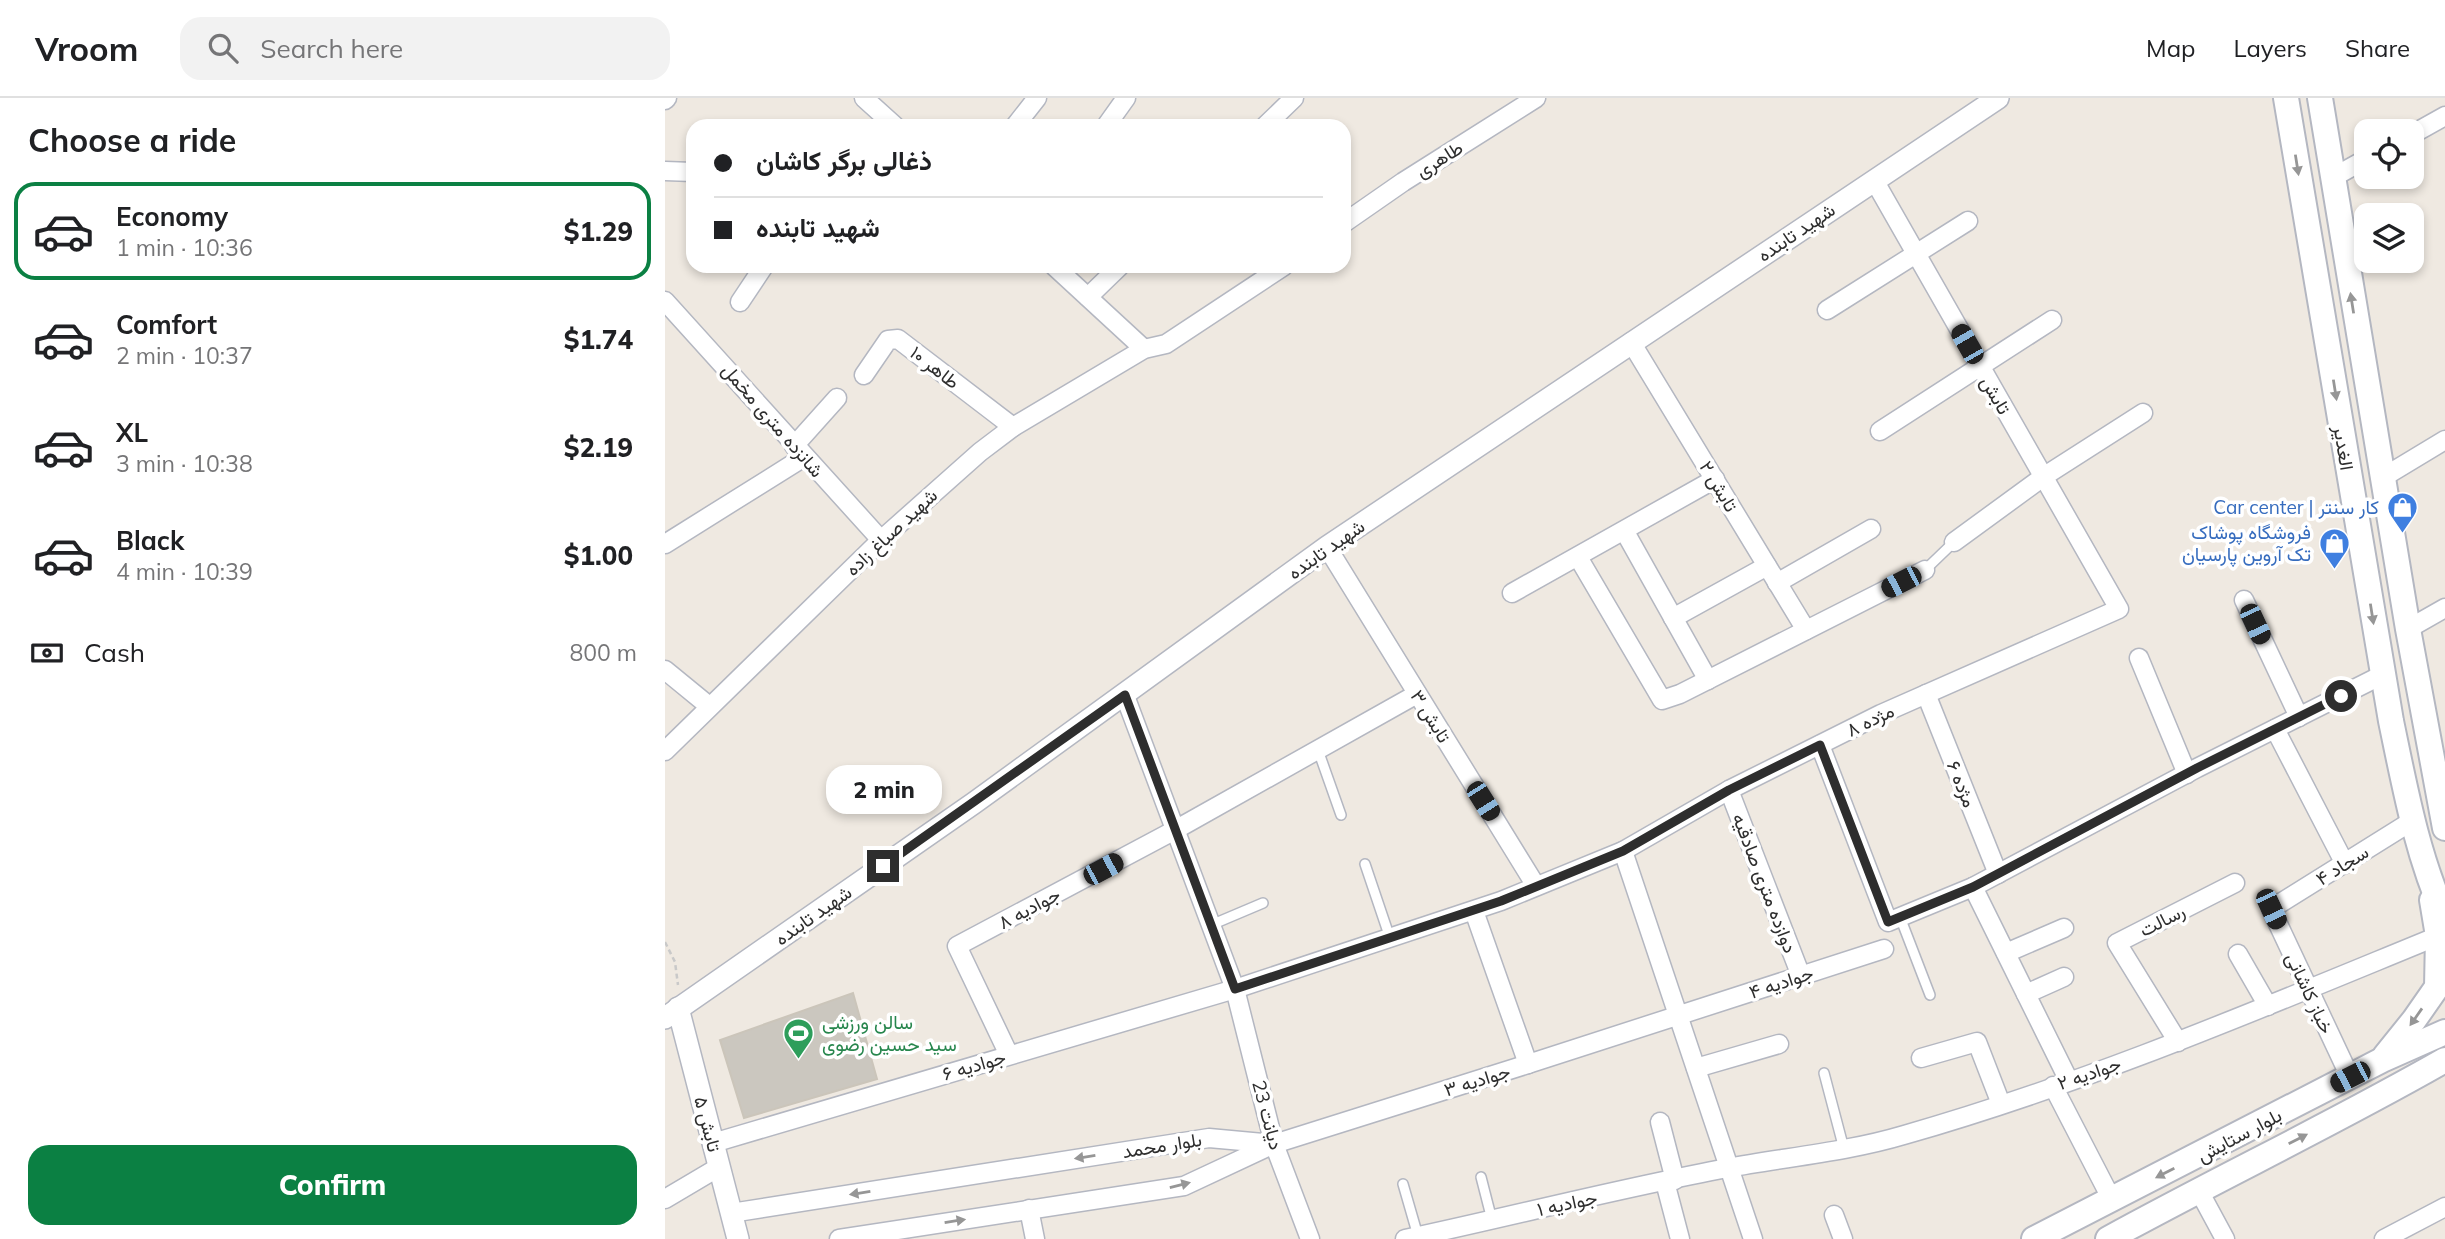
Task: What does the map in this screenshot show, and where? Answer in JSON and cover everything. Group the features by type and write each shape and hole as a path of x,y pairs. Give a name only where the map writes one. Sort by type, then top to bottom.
{"main road":[{"name":"الغدیر","path":"2286,98 2382,675 2412,821 2442,927"},
{"name":"الغدیر","path":"2320,98 2407,629 2422,715 2440,782 2445,828"},
{"path":"2391,721 2422,715"},
{"path":"2382,1060 2437,986 2442,927"},
{"name":"بلوار ستایش","path":"2034,1239 2382,1060 2445,1031"},
{"name":"بلوار ستایش","path":"2108,1239 2198,1189 2386,1094 2445,1060"},
{"path":"2386,1094 2445,1073"},
{"path":"2251,1129 2266,1155"}],"street":[{"path":"864,98 887,119"},
{"path":"1020,119 1037,98"},
{"path":"1111,119 1126,98"},
{"path":"1272,119 1294,98"},
{"name":"طاهری","path":"1351,218 1514,104 1536,98"},
{"name":"شهید تابنده","path":"671,1013 974,803 1327,547 1998,98"},
{"path":"2424,128 2445,117"},
{"path":"2332,178 2354,166"},
{"path":"665,170 686,172"},
{"name":"تابش","path":"1874,180 2119,609"},
{"path":"1827,310 1968,222"},
{"path":"740,302 759,273"},
{"path":"1062,273 1144,349 1166,344 1273,273"},
{"path":"1088,297 1113,273"},
{"name":"شانزده متری مخمل","path":"665,301 881,540"},
{"path":"1879,431 2052,320"},
{"name":"طاهر ۱۰","path":"864,375 888,340 898,339 1013,427"},
{"name":"تابش ۲","path":"1632,342 1806,630"},
{"name":"شهید صباغ زاده","path":"665,751 881,540 979,452 1013,427 1144,349"},
{"path":"665,544 799,451 837,398"},
{"path":"1954,542 2043,477 2143,413"},
{"path":"2382,478 2445,439"},
{"path":"1512,593 1625,532 1715,479"},
{"path":"1777,583 1871,529"},
{"path":"1625,532 1708,680"},
{"name":"تابش ۳","path":"1327,547 1536,886"},
{"path":"1578,557 1663,700 1925,570"},
{"path":"1673,618 1767,566"},
{"path":"2244,600 2299,717"},
{"path":"2407,629 2445,608"},
{"name":"مژده ۸","path":"1235,989 1474,911 1623,851 1729,790 1820,745 1926,694 2119,609"},
{"path":"2139,658 2187,774"},
{"path":"665,670 709,706"},
{"path":"1820,745 1894,920 1973,887 2382,675"},
{"name":"جوادیه ۸","path":"1009,1055 957,946 1175,830 1417,694"},
{"name":"مژده ۶","path":"1926,694 1998,874"},
{"name":"دیانت 23","path":"1125,695 1235,989 1274,1144 1310,1239"},
{"path":"2275,729 2345,864"},
{"name":"دوازده متری صادقیه","path":"1729,790 1801,976"},
{"name":"سجاد ۴","path":"2271,909 2412,821"},
{"path":"1623,851 1753,1239"},
{"name":"رسالت","path":"2178,1042 2117,943 2235,883"},
{"path":"1973,887 2026,994 2112,1200"},
{"name":"خباز کاشانی","path":"2271,909 2350,1077"},
{"path":"1474,911 1528,1064"},
{"name":"جوادیه ۲","path":"1728,1168 1844,1150 1905,1135 2001,1104 2178,1042 2268,1006 2442,927"},
{"path":"2006,953 2063,928"},
{"name":"جوادیه ۴","path":"1679,1015 1884,949"},
{"path":"2238,954 2268,1006"},
{"path":"2026,994 2064,977"},
{"name":"جوادیه ۶","path":"713,1143 1235,989"},
{"name":"تابش ۵","path":"671,1013 713,1143 738,1239"},
{"name":"جوادیه ۳","path":"1274,1144 1679,1015"},
{"path":"1921,1058 1977,1042 2001,1104"},
{"path":"1696,1068 1779,1045"},
{"path":"1660,1122 1677,1238"},
{"name":"بلوار محمد","path":"731,1213 1209,1138 1274,1144"},
{"name":"بلوار محمد","path":"839,1239 896,1235 1029,1209 1184,1186 1274,1144"},
{"path":"665,1199 719,1167"},
{"name":"جوادیه ۱","path":"1412,1238 1728,1168"},
{"path":"2198,1189 2225,1239"},
{"path":"2384,1239 2416,1232 2445,1207"},
{"path":"1029,1209 1035,1239"},
{"path":"1834,1214 1843,1239"}],"lane":[{"path":"1925,570 1954,542"},
{"path":"1318,750 1341,815"},
{"path":"1365,864 1389,938"},
{"path":"1211,925 1263,903"},
{"path":"1894,920 1930,995"},
{"path":"1824,1073 1844,1150"},
{"path":"1481,1177 1492,1220"},
{"path":"1403,1184 1412,1238"}],"path":[{"path":"665,942 675,962 671,1013"}],"building":[{"name":"سالن ورزشی سید حسین رضوی","path":"853,993 877,1079 744,1118 720,1040"}],"place":[{"name":"Car center | کار سنتر","path":"2402,534"},
{"name":"فروشگاه پوشاک تک آروین پارسیان","path":"2334,570"},
{"name":"سالن ورزشی سید حسین رضوی","path":"799,1060"}],"route":[{"path":"883,866 1125,695 1235,989 1474,911 1623,851 1729,790 1820,745 1888,922 1973,887 2197,768 2341,696"}]}
